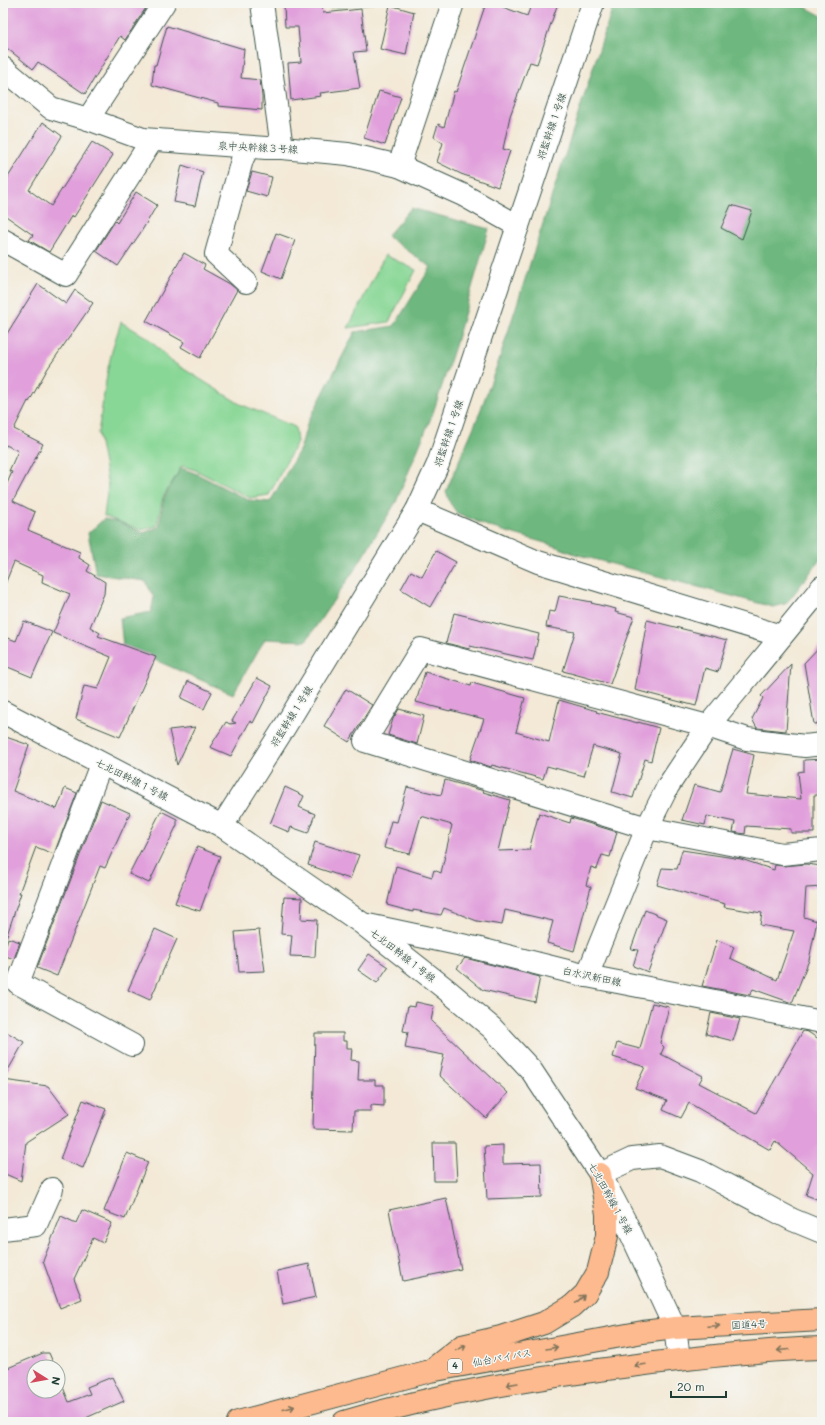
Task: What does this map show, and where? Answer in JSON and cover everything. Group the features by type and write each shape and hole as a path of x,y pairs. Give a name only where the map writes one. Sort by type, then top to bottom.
{"highway":[{"path":"430,1371 462,1346 501,1337 544,1323 572,1306 585,1294 598,1272 607,1236 607,1214 600,1174"},
{"name":"国道4号","path":"676,1328 822,1320"},
{"name":"仙台バイパス","path":"238,1422 430,1371 643,1332 676,1328"},
{"path":"344,1422 451,1394 567,1374 679,1359 822,1348"}],"street":[{"path":"88,119 164,3"},
{"path":"262,3 282,148"},
{"name":"将監幹線１号線","path":"222,826 284,728 417,510 438,464 594,3"},
{"path":"399,166 445,5"},
{"name":"泉中央幹線３号線","path":"3,68 51,108 88,119 143,139 348,154 399,166 463,195 518,226"},
{"path":"3,240 66,275 152,140"},
{"path":"246,282 216,254 242,160 248,147"},
{"path":"417,510 538,562 781,636"},
{"path":"587,976 647,828 668,786 708,726 822,586"},
{"path":"822,744 805,746 747,739 708,726 420,649 365,742 647,828 782,854 822,850"},
{"name":"七北田幹線１号線","path":"3,712 222,826 363,924 447,990 492,1028 531,1070 600,1174 627,1224 676,1328 679,1359"},
{"path":"101,764 18,982 132,1045"},
{"name":"白水沢新田線","path":"363,924 476,948 587,976 822,1022"},
{"path":"600,1174 632,1159 660,1156 700,1171 793,1220 822,1232"},
{"path":"3,1229 36,1225 52,1189"}],"green space":[{"path":"328,3 374,3 329,8"},
{"path":"614,3 798,3 822,16 822,557 785,604 773,607 575,554 552,545 490,527 457,513 450,503 446,491 478,417 499,360"},
{"path":"411,208 489,229 455,346 433,413 396,502 357,566 306,641 265,639 233,694 123,646 120,618 151,612 154,597 145,581 96,574 88,533 104,519 119,522 143,533 159,527 164,498 181,468 197,474 248,500 270,502 301,447 307,424 355,332 394,326 431,267 387,236"},
{"path":"385,255 416,270 389,322 348,328"},
{"path":"121,322 148,338 171,361 240,404 295,427 297,442 269,495 250,498 195,470 182,466 163,497 157,526 141,530 104,516 108,485 98,433 108,368"}],"building":[{"path":"3,3 149,3 125,40 120,36 85,94 38,62 33,69 3,45"},
{"path":"302,3 321,3 323,13 361,9 366,51 354,52 360,88 320,93 321,96 291,100 288,63 301,62 298,27 285,27 284,4 303,4"},
{"path":"486,3 492,3 527,16 532,3 558,3 537,64 530,62 510,116 503,149 510,151 498,187 461,174 437,162 443,143 434,137 438,124 444,127 454,91 456,92"},
{"path":"390,5 414,12 406,55 380,49"},
{"path":"167,26 244,49 241,78 260,80 262,110 218,106 218,103 152,85 154,65 156,65"},
{"path":"379,91 401,97 385,145 364,138"},
{"path":"43,122 62,136 29,190 51,206 92,142 113,155 74,217 72,215 49,252 29,240 33,235 3,214 3,185"},
{"path":"182,165 203,172 195,206 174,202"},
{"path":"252,172 272,177 267,197 246,191"},
{"path":"136,192 157,205 118,266 96,251 115,221 117,223"},
{"path":"731,205 752,211 742,239 721,228"},
{"path":"276,233 295,240 281,279 262,271"},
{"path":"184,253 205,265 203,269 230,284 237,290 200,358 181,347 184,342 146,321"},
{"path":"38,284 66,304 75,290 93,303 48,368 29,402 28,401 14,429 43,444 13,501 35,512 28,530 80,552 79,558 90,565 87,571 105,582 104,594 90,627 100,633 98,636 156,657 120,737 76,719 84,686 98,689 111,657 53,633 70,594 42,582 43,575 14,562 3,589 3,493 12,472 9,471 18,451 6,445 3,451 3,340"},
{"path":"436,551 456,562 430,607 401,589 411,571 422,577"},
{"path":"559,596 592,602 591,603 616,609 615,612 634,617 610,684 563,671 575,632 546,627 549,611 555,612"},
{"path":"454,613 539,634 533,660 470,646 469,649 446,643"},
{"path":"647,620 727,640 718,672 705,668 696,706 635,690"},
{"path":"24,621 52,632 32,677 3,665 3,636 16,641"},
{"path":"822,644 822,723 814,724 804,663"},
{"path":"791,664 786,731 757,728 752,719 763,698 761,696"},
{"path":"425,672 471,686 472,683 525,698 516,732 549,742 559,700 597,711 596,712 659,728 651,761 645,759 633,798 612,792 622,754 593,746 584,776 547,766 543,779 492,765 491,767 470,760 484,719 416,702"},
{"path":"257,678 272,686 253,723 250,721 231,756 210,747 226,722 230,724 236,723 232,721"},
{"path":"188,681 212,692 204,709 181,698"},
{"path":"346,689 372,705 349,742 324,726"},
{"path":"399,709 424,716 417,744 388,735 393,719"},
{"path":"195,727 177,765 169,730"},
{"path":"3,736 29,745 13,791 57,809 65,788 77,793 54,854 36,847 19,893 21,893 6,938 3,938"},
{"path":"733,749 754,755 746,794 801,799 798,772 804,771 804,760 822,759 822,795 814,795 814,833 791,833 791,829 746,826 745,834 733,832 735,822 707,816 705,825 682,820 694,785 720,792"},
{"path":"445,780 510,800 498,851 529,850 539,813 570,823 571,818 617,832 610,857 602,855 597,869 591,867 586,885 591,887 574,951 547,943 553,921 505,910 502,925 477,921 444,908 441,915 413,910 413,912 387,905 396,866 432,877 434,870 441,873 452,825 421,816 410,854 384,848 391,821 397,822 407,787 441,795"},
{"path":"285,787 304,796 299,807 315,814 308,833 291,827 289,832 270,824"},
{"path":"101,800 130,813 105,868 100,866 57,976 37,968"},
{"path":"161,811 177,819 177,825 149,883 129,874"},
{"path":"315,842 359,855 350,879 308,865"},
{"path":"197,847 220,856 200,911 175,903"},
{"path":"682,850 741,859 774,870 775,865 783,866 806,864 822,866 822,887 806,888 804,917 817,921 809,960 792,1003 753,989 750,995 702,986 717,940 734,947 730,958 777,980 794,931 760,925 762,913 724,907 725,904 657,885 662,868 677,869"},
{"path":"284,897 302,898 301,919 317,920 315,957 290,956 292,935 281,934"},
{"path":"645,910 667,919 648,972 633,966 638,950 631,949"},
{"path":"155,929 177,939 150,1000 128,990"},
{"path":"259,930 265,971 239,972 235,932"},
{"path":"8,938 20,942 14,959 3,955"},
{"path":"369,954 388,967 377,983 358,970"},
{"path":"465,958 540,977 535,1002 483,990 457,968"},
{"path":"416,1002 434,1006 431,1021 508,1093 486,1118 439,1075 444,1055 405,1048 408,1032 403,1031 408,1006 415,1007"},
{"path":"652,1003 669,1007 660,1043 664,1047 661,1054 703,1076 699,1083 756,1113 803,1031 808,1032 822,1041 822,1201 806,1195 813,1173 775,1141 770,1150 689,1103 681,1118 663,1110 667,1100 635,1088 645,1067 613,1057 617,1043 640,1049"},
{"path":"711,1013 740,1019 733,1041 706,1034"},
{"path":"3,1030 24,1042 3,1079"},
{"path":"315,1033 343,1033 343,1041 347,1041 347,1048 352,1048 351,1060 359,1061 358,1080 375,1080 375,1085 384,1085 384,1106 371,1105 371,1111 354,1111 353,1130 313,1129"},
{"path":"3,1080 48,1086 69,1114 26,1142 21,1181 3,1173"},
{"path":"83,1100 106,1109 83,1168 60,1159"},
{"path":"433,1143 455,1143 457,1181 434,1181"},
{"path":"503,1145 503,1164 541,1163 542,1197 487,1199 484,1146"},
{"path":"127,1153 148,1162 125,1219 104,1211"},
{"path":"446,1198 461,1269 403,1281 389,1210"},
{"path":"82,1210 112,1223 103,1243 93,1238 74,1279 82,1299 60,1308 43,1261 61,1216 76,1223"},
{"path":"309,1264 316,1297 283,1304 277,1271"},
{"path":"43,1353 49,1353 52,1359 29,1359"},
{"path":"26,1360 26,1399 66,1399 66,1395 69,1402 90,1394 87,1387 112,1377 124,1401 88,1417 82,1422 3,1422 3,1370"}]}
